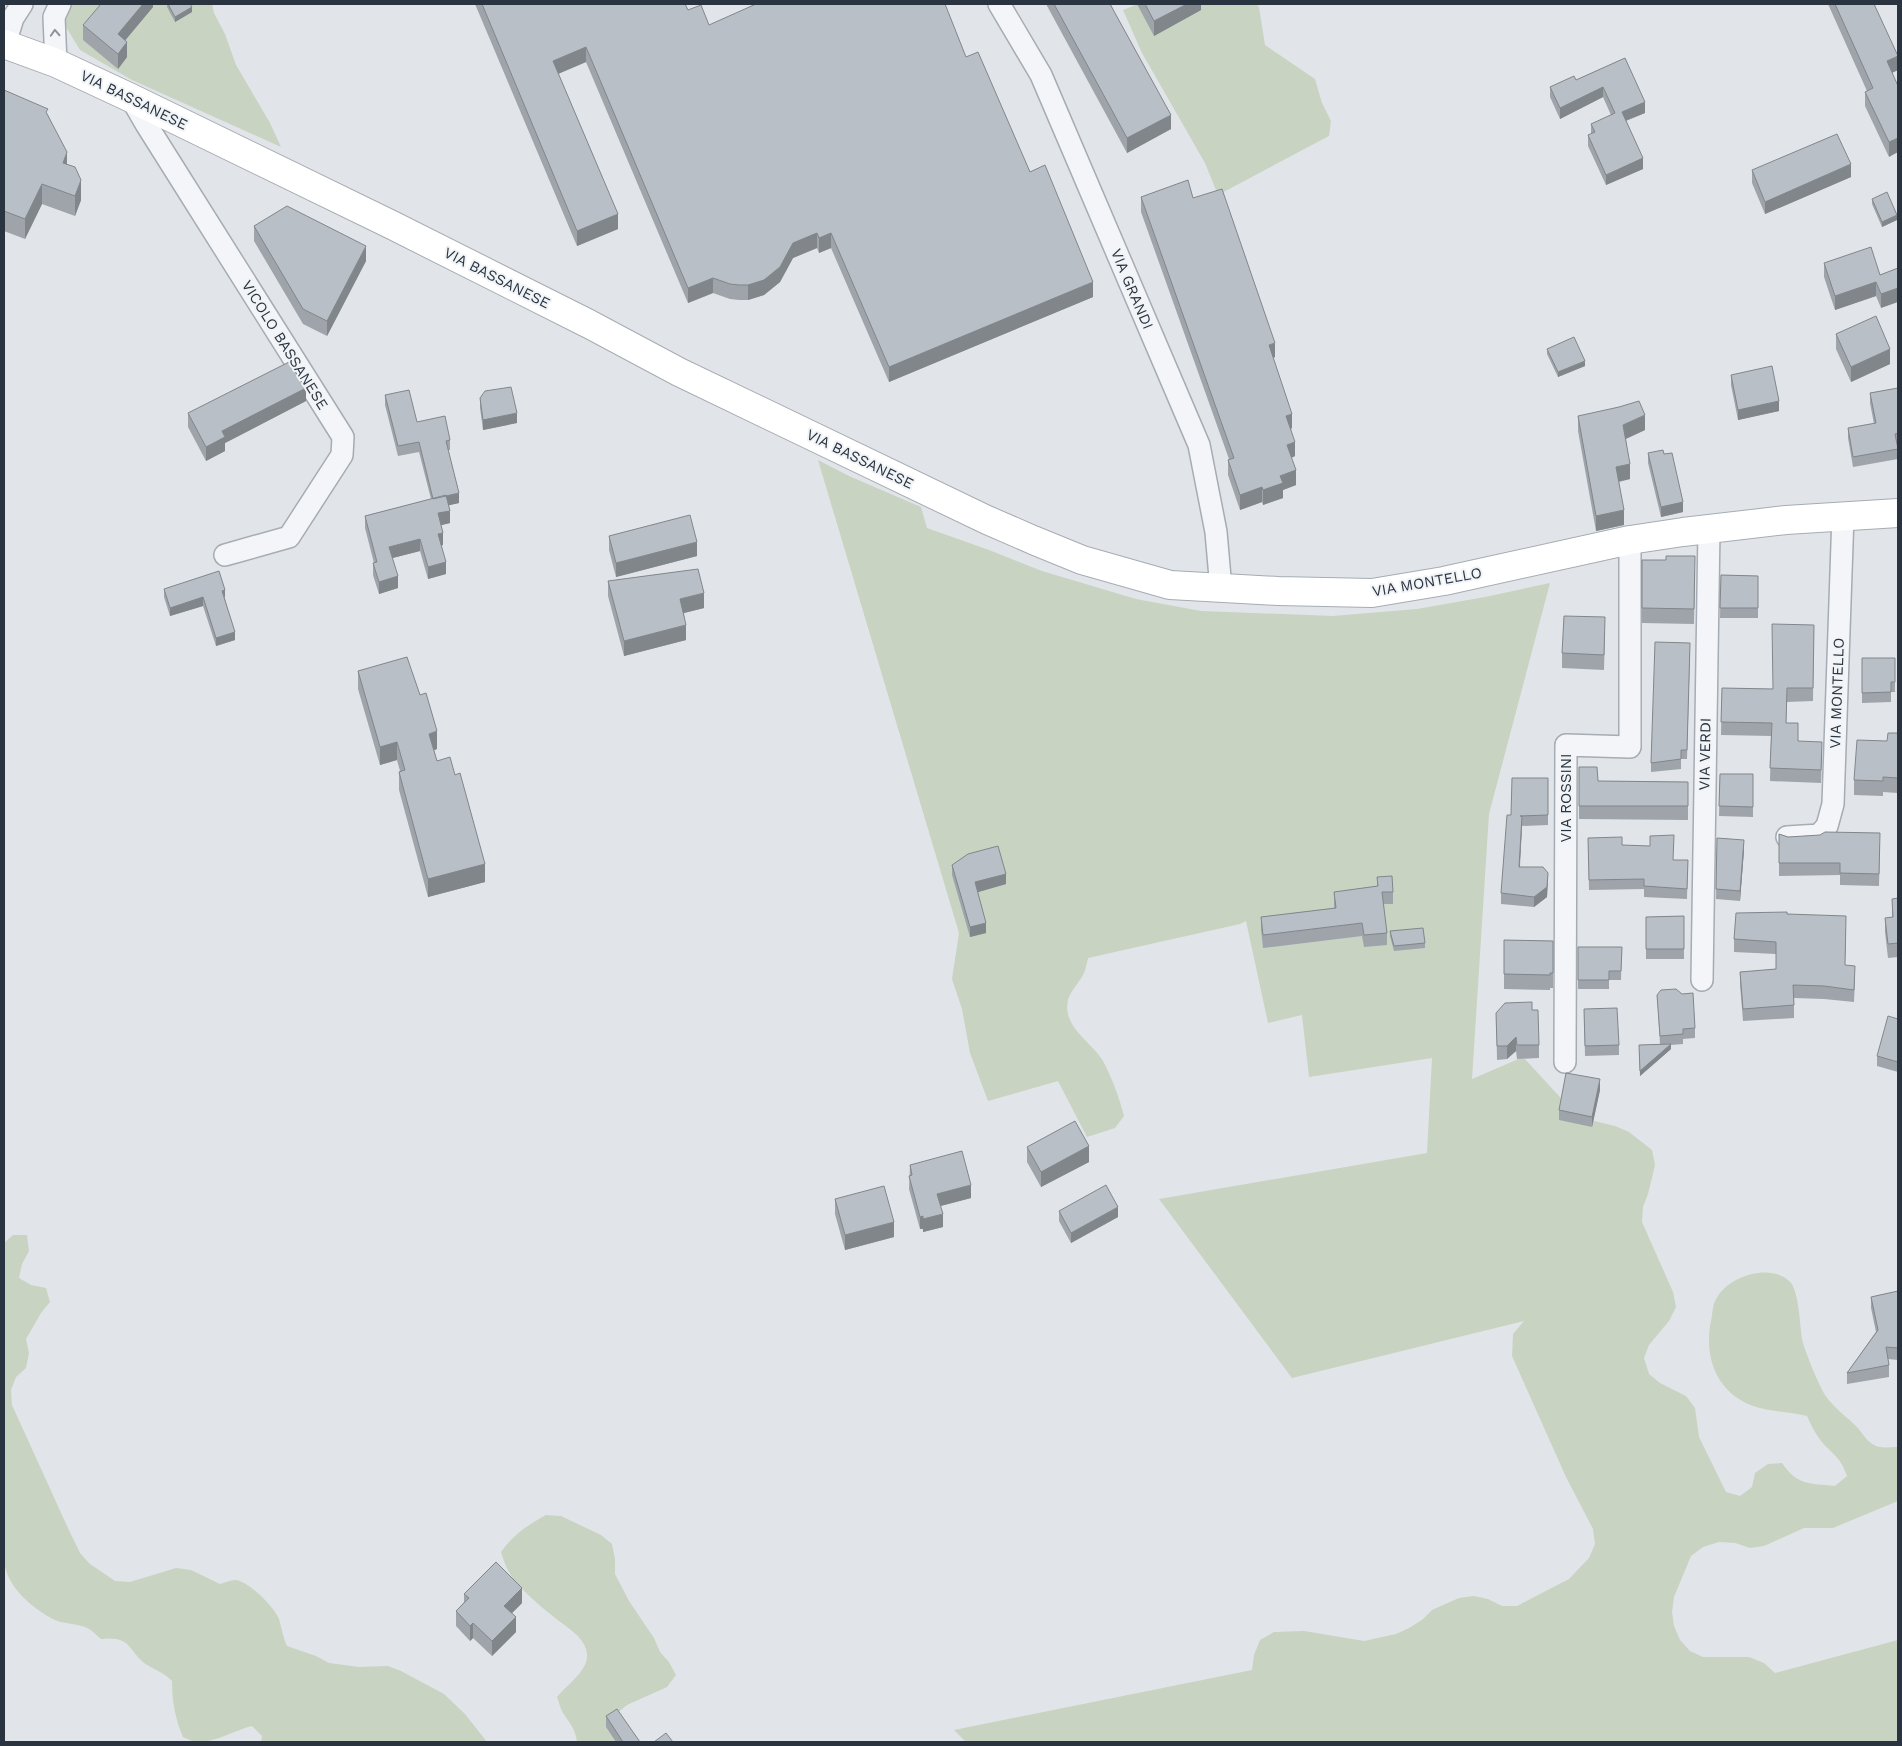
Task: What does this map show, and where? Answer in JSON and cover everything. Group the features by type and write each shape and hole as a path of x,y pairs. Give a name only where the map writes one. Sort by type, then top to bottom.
{"main road":[{"name":"VIA BASSANESE","path":"4,44 56,63 132,98 392,225 589,324 679,372 987,520"},
{"name":"VIA MONTELLO","path":"987,520 1032,540 1091,562 1170,585 1221,589 1372,593 1453,579 1630,540 1709,529 1843,516 1898,513"}],"street":[{"path":"4,44 13,18 22,4"},
{"path":"56,63 54,18 60,4"},
{"name":"VIA GRANDI","path":"999,4 1040,75 1199,445 1216,532 1221,589"},
{"name":"VICOLO BASSANESE","path":"132,98 146,124 343,437 342,455 289,536 225,555"},
{"name":"VIA MONTELLO","path":"1787,836 1819,835 1827,826 1833,804 1843,516"},
{"name":"VIA VERDI","path":"1702,980 1709,529"},
{"name":"VIA ROSSINI","path":"1565,1062 1566,745 1630,747 1630,540"}],"green space":[{"path":"71,4 212,4 236,65 270,123 281,147 132,80 80,50 63,22"},
{"path":"1138,4 1256,4 1259,7 1265,45 1315,79 1322,103 1331,121 1329,136 1218,195 1205,163 1142,53 1123,10"},
{"path":"818,460 849,476 921,507 927,528 1042,571 1136,599 1201,611 1333,616 1417,609 1550,583 1489,814 1472,1079 1523,1057 1582,1121 1586,1119 1615,1126 1629,1132 1652,1150 1655,1165 1643,1207 1642,1222 1673,1292 1676,1307 1669,1321 1649,1345 1644,1358 1649,1374 1660,1383 1686,1396 1695,1408 1699,1437 1726,1492 1740,1496 1752,1487 1755,1473 1768,1464 1782,1463 1793,1476 1799,1480 1811,1483 1835,1486 1847,1476 1839,1460 1825,1446 1813,1429 1807,1416 1762,1409 1748,1404 1737,1398 1727,1389 1714,1370 1709,1346 1709,1334 1715,1302 1724,1289 1732,1283 1752,1274 1774,1273 1791,1283 1797,1302 1802,1339 1825,1395 1872,1444 1881,1447 1898,1447 1898,1501 1833,1528 1804,1528 1764,1546 1750,1548 1735,1543 1719,1542 1703,1547 1691,1556 1674,1597 1672,1612 1674,1626 1680,1640 1690,1651 1703,1657 1749,1657 1764,1663 1775,1673 1898,1640 1898,1742 966,1742 954,1730 1252,1670 1254,1655 1260,1640 1274,1632 1304,1631 1364,1641 1396,1634 1422,1620 1432,1610 1459,1598 1474,1596 1488,1599 1502,1606 1517,1606 1569,1579 1589,1558 1595,1544 1593,1529 1566,1477 1512,1356 1513,1334 1524,1321 1292,1378 1159,1199 1427,1153 1432,1058 1309,1077 1302,1015 1268,1023 1246,921 1240,924 1088,958 1084,973 1069,996 1067,1010 1073,1026 1103,1061 1118,1095 1124,1116 1115,1128 1087,1137 1058,1081 988,1101 970,1053 962,1009 952,979 959,933"},
{"path":"13,1235 27,1235 29,1251 22,1264 19,1278 31,1285 46,1288 50,1302 41,1313 26,1339 29,1353 26,1368 16,1377 11,1390 12,1405 80,1553 90,1564 115,1581 130,1582 176,1568 191,1570 220,1584 233,1580 241,1581 260,1595 276,1614 287,1646 316,1656 329,1663 359,1667 388,1666 401,1671 444,1694 465,1714 487,1742 261,1742 262,1736 252,1726 204,1742 192,1741 183,1737 180,1730 174,1709 172,1681 169,1678 142,1661 125,1643 119,1640 101,1639 85,1627 55,1620 35,1608 20,1594 9,1578 4,1560 4,1243"},
{"path":"546,1515 561,1516 601,1535 612,1544 615,1574 629,1601 676,1675 667,1687 627,1705 616,1714 624,1742 577,1742 574,1730 562,1711 557,1697 583,1669 587,1657 586,1649 578,1636 538,1604 518,1585 509,1573 503,1559 501,1552 511,1540"}],"building":[{"path":"101,4 143,4 118,34 127,42 118,54 83,25"},
{"path":"168,4 190,4 192,7 175,17"},
{"path":"482,4 685,4 688,10 701,5 709,25 756,4 945,4 966,57 978,52 1030,172 1045,165 1093,282 889,367 831,233 819,238 817,233 793,243 780,267 764,280 748,285 739,285 713,278 688,288 586,47 553,61 618,214 577,231"},
{"path":"1054,4 1110,4 1171,115 1127,138"},
{"path":"1145,4 1187,4 1154,21"},
{"path":"1835,4 1874,4 1898,56 1887,61 1898,86 1898,138 1889,142 1865,92 1873,88"},
{"path":"1625,58 1645,102 1622,112 1643,158 1606,175 1588,135 1595,132 1591,124 1615,113 1603,87 1560,108 1550,87 1574,76 1576,80"},
{"path":"4,90 48,109 46,112 67,152 63,163 75,167 81,180 75,196 42,184 25,219 4,211"},
{"path":"1837,134 1851,164 1765,202 1752,170"},
{"path":"1188,180 1193,198 1222,189 1275,343 1269,345 1292,414 1286,416 1295,442 1287,445 1296,470 1280,476 1283,483 1263,490 1262,487 1240,495 1228,460 1234,458 1141,197"},
{"path":"1887,192 1897,215 1882,222 1872,199"},
{"path":"287,206 366,246 327,321 303,309 254,226"},
{"path":"1871,247 1880,275 1898,268 1898,288 1881,294 1876,282 1835,296 1824,263"},
{"path":"1876,316 1890,349 1851,367 1836,334"},
{"path":"1574,337 1585,361 1558,372 1547,349"},
{"path":"289,362 306,388 222,431 225,437 206,447 188,413"},
{"path":"1772,366 1779,401 1738,410 1731,375"},
{"path":"511,387 517,413 483,420 480,398 485,391"},
{"path":"1898,388 1898,433 1895,434 1898,449 1853,457 1848,428 1876,423 1870,393"},
{"path":"409,390 417,422 445,416 450,440 446,441 459,493 433,499 419,442 398,446 385,395"},
{"path":"1639,401 1645,415 1623,425 1630,464 1616,467 1624,510 1596,516 1578,416"},
{"path":"1663,450 1664,454 1672,453 1683,502 1661,507 1648,453"},
{"path":"446,495 450,511 438,513 443,533 438,534 446,562 428,567 420,539 389,547 398,576 379,582 373,563 377,562 365,516"},
{"path":"690,515 697,542 616,563 609,536"},
{"path":"1666,556 1695,556 1694,609 1642,608 1642,560 1666,560"},
{"path":"698,569 704,593 680,599 686,625 624,641 608,581"},
{"path":"219,571 225,590 222,591 235,632 216,638 203,597 170,608 164,589"},
{"path":"1721,575 1758,576 1758,608 1720,608"},
{"path":"1564,616 1605,617 1604,655 1562,653"},
{"path":"1772,624 1814,625 1813,688 1787,688 1786,723 1798,723 1798,741 1822,742 1821,770 1770,768 1772,723 1721,722 1722,688 1773,689"},
{"path":"1655,642 1690,643 1687,750 1681,750 1681,759 1651,763"},
{"path":"407,657 420,695 426,693 437,731 429,734 437,761 450,757 455,775 460,773 485,864 428,879 399,772 405,770 397,742 380,747 358,671"},
{"path":"1862,658 1895,658 1895,682 1891,682 1891,692 1862,693"},
{"path":"1888,733 1898,733 1898,778 1883,777 1883,781 1854,780 1857,740 1887,741"},
{"path":"1579,767 1597,767 1598,781 1688,782 1688,806 1579,806"},
{"path":"1720,774 1753,774 1753,807 1719,806"},
{"path":"1512,778 1548,778 1548,815 1520,816 1522,816 1519,867 1543,867 1548,873 1547,887 1534,897 1501,893 1507,815 1511,815"},
{"path":"1825,832 1880,833 1879,874 1840,873 1840,863 1779,863 1779,834 1788,837 1820,835"},
{"path":"1674,835 1673,860 1688,860 1687,889 1644,886 1644,879 1589,880 1588,838 1622,837 1622,845 1650,846 1650,836"},
{"path":"1717,838 1744,840 1740,891 1716,889"},
{"path":"998,846 1006,874 975,882 986,923 970,927 952,865 968,854"},
{"path":"1392,876 1393,892 1382,892 1387,933 1364,935 1362,923 1263,935 1261,917 1336,908 1334,892 1378,886 1377,877"},
{"path":"1898,898 1898,943 1888,944 1885,918 1893,917 1892,899"},
{"path":"1787,912 1787,914 1846,916 1845,965 1855,966 1854,990 1824,986 1793,985 1794,1005 1743,1009 1740,972 1776,969 1776,942 1734,939 1736,913"},
{"path":"1684,916 1684,949 1646,949 1646,917"},
{"path":"1423,928 1425,943 1394,946 1390,931"},
{"path":"1504,940 1553,941 1553,973 1550,973 1550,975 1504,974"},
{"path":"1578,947 1622,947 1621,971 1609,971 1609,980 1578,980"},
{"path":"1676,989 1682,994 1693,993 1695,1028 1683,1029 1683,1034 1660,1036 1657,995 1661,990"},
{"path":"1532,1002 1532,1010 1538,1010 1539,1045 1517,1045 1516,1037 1507,1046 1497,1046 1496,1013 1505,1003"},
{"path":"1617,1008 1619,1045 1585,1046 1584,1009"},
{"path":"1888,1016 1898,1019 1898,1062 1877,1056"},
{"path":"1671,1044 1640,1071 1639,1045"},
{"path":"1566,1073 1600,1079 1592,1117 1559,1110"},
{"path":"1075,1121 1089,1146 1041,1172 1027,1147"},
{"path":"962,1151 971,1185 937,1194 943,1214 923,1219 923,1216 920,1217 909,1176 912,1175 910,1165"},
{"path":"1106,1185 1118,1207 1071,1233 1059,1211"},
{"path":"884,1186 894,1222 845,1235 835,1199"},
{"path":"1898,1291 1898,1348 1886,1347 1889,1365 1847,1373 1878,1330 1871,1297"},
{"path":"496,1562 522,1588 504,1606 516,1617 492,1641 473,1623 470,1626 456,1611 469,1598 464,1594"},
{"path":"617,1709 640,1742 623,1742 606,1716"},
{"path":"666,1733 673,1742 654,1742"}]}
